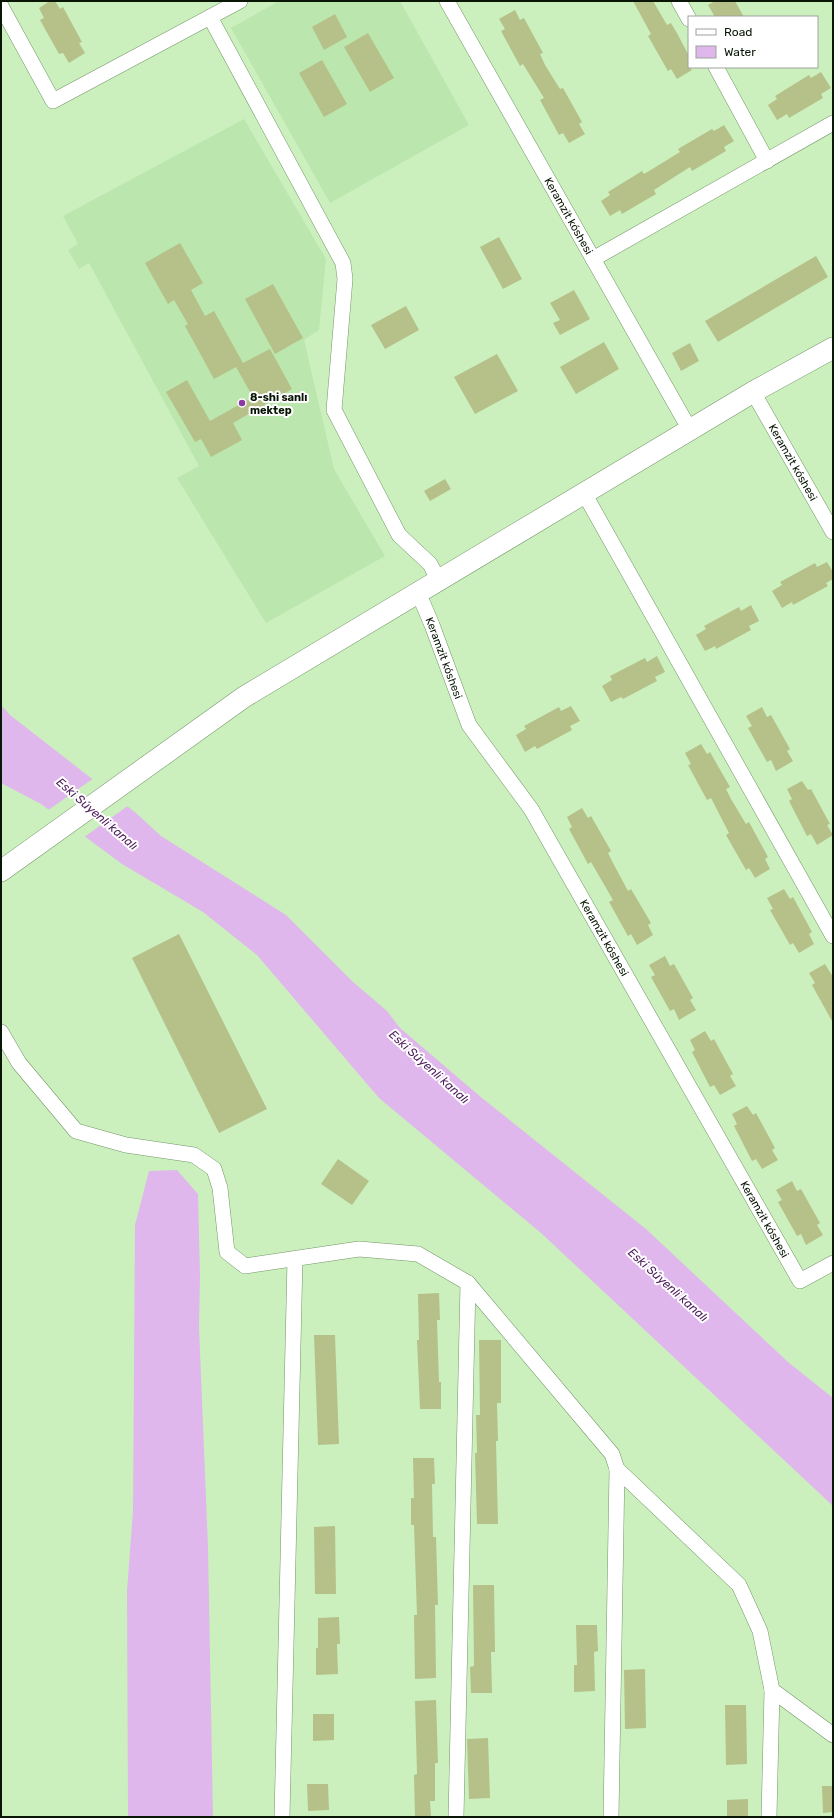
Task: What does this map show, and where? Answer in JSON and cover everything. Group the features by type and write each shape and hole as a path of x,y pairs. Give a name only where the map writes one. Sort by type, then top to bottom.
{"street":[{"name":"Keramzit kóshesi","path":"447,1 690,430"},
{"path":"679,1 688,17"},
{"path":"1,6 53,101 210,17 232,3"},
{"path":"210,17 344,263 334,410 400,535 430,564 438,579"},
{"path":"717,68 767,161"},
{"path":"593,259 833,123"},
{"path":"1,871 244,697 438,579 753,392 833,348"},
{"name":"Keramzit kóshesi","path":"753,392 833,532"},
{"path":"584,493 833,936"},
{"name":"Keramzit kóshesi","path":"418,592 469,725 531,809 800,1281 833,1263"},
{"path":"1,1032 19,1063 76,1132 126,1145 194,1155 214,1169 220,1188 227,1252 245,1266 359,1249 418,1254 468,1283 612,1454 617,1470 611,1817"},
{"path":"282,1817 295,1259"},
{"path":"456,1817 468,1283"},
{"path":"617,1470 739,1585 760,1631 772,1690 769,1817"},
{"path":"772,1690 833,1735"}],"shaded area":[{"path":"279,1 400,1 469,125 330,203 231,28"},
{"name":"8-shi sanlı mektep","path":"244,119 326,259 319,330 304,340 334,469 385,556 266,623 177,478 199,466 89,263 79,269 68,250 78,244 63,216"}],"water":[{"name":"Eski Súyenli kanalı","path":"1,705 10,715 136,813 161,836 286,915 352,981 387,1011 400,1028 482,1098 646,1229 788,1362 833,1398 833,1506 541,1233 379,1098 257,955 203,912 122,864 41,804 1,783"},
{"path":"177,1170 198,1194 200,1276 199,1327 208,1547 213,1817 128,1817 127,1591 133,1511 135,1225 149,1171"}],"pier":[{"path":"94,778 129,805 83,838 47,811"}],"building":[{"path":"50,1 55,1 60,9 63,7 82,42 79,43 85,53 69,63 63,53 59,54 40,20 44,18 39,8"},
{"path":"633,1 653,1 667,25 671,23 678,35 688,54 688,68 692,70 677,79 671,69 668,71 648,36 651,34"},
{"path":"715,1 735,1 743,16 714,16 708,5"},
{"path":"515,10 520,20 524,18 543,53 540,54 545,65 560,89 563,88 582,122 579,124 585,134 569,143 563,133 559,135 540,100 544,98 523,64 520,66 501,31 505,29 499,19"},
{"path":"335,14 347,37 324,50 312,27"},
{"path":"368,33 394,78 370,92 344,47"},
{"path":"322,60 347,104 324,117 299,73"},
{"path":"821,72 831,88 821,94 823,98 789,118 787,114 777,120 768,105 777,99 775,96 809,75 811,78"},
{"path":"724,125 734,141 724,147 726,151 692,171 690,167 654,190 656,194 622,214 620,210 610,216 601,201 610,195 608,192 642,171 644,174 654,168 680,152 678,149 712,129 714,131"},
{"path":"499,237 522,279 503,289 480,247"},
{"path":"180,243 203,283 191,290 205,316 214,311 243,363 270,349 292,389 233,423 242,440 211,457 201,439 195,442 166,392 187,380 210,421 253,397 236,367 214,379 185,326 188,324 174,300 168,304 145,263"},
{"path":"816,256 828,277 718,342 705,321"},
{"path":"273,284 303,338 275,354 245,299"},
{"path":"574,290 590,319 560,335 553,323 560,320 550,303"},
{"path":"406,306 419,330 385,349 371,325"},
{"path":"604,342 619,369 576,394 560,367"},
{"path":"690,343 699,361 681,371 672,353"},
{"path":"497,354 518,391 475,414 454,377"},
{"path":"445,479 451,489 430,501 424,491"},
{"path":"827,562 833,572 833,579 826,583 828,586 793,605 792,602 782,608 772,591 782,585 780,582 815,563 817,567"},
{"path":"751,605 759,621 749,626 751,630 716,649 715,646 705,651 696,635 706,629 704,626 739,607 741,611"},
{"path":"657,656 665,672 655,677 657,681 623,699 621,697 611,702 602,686 612,680 610,676 645,658 647,662"},
{"path":"571,706 580,721 570,726 572,730 537,749 535,746 525,752 516,735 526,729 524,726 559,707 561,711"},
{"path":"762,707 767,717 771,715 790,749 787,751 793,761 776,771 771,760 767,762 748,728 752,726 746,716"},
{"path":"701,744 707,754 710,752 730,787 726,789 731,799 746,824 749,822 768,857 765,859 770,869 755,878 749,868 746,870 726,835 729,833 711,798 707,800 688,765 691,764 685,753"},
{"path":"802,781 808,790 811,789 830,824 827,825 833,835 817,845 811,834 807,836 789,801 792,799 787,789"},
{"path":"582,808 588,818 591,816 611,851 608,853 628,891 631,889 651,923 648,925 653,935 637,945 631,934 628,936 609,902 613,900 591,862 588,864 569,829 572,827 567,817"},
{"path":"784,889 790,899 793,897 812,932 809,934 814,944 799,953 793,943 790,945 770,910 773,909 767,898"},
{"path":"179,934 267,1109 219,1133 132,958"},
{"path":"665,956 670,966 674,964 693,998 690,1000 696,1010 679,1020 674,1009 670,1011 651,977 655,975 649,965"},
{"path":"825,964 833,977 833,1023 812,985 815,983 809,973"},
{"path":"705,1031 711,1041 714,1039 733,1074 730,1076 736,1086 720,1095 714,1085 710,1087 692,1052 695,1050 690,1040"},
{"path":"747,1106 753,1115 756,1113 775,1148 772,1150 778,1160 762,1169 756,1159 752,1161 734,1126 737,1124 732,1114"},
{"path":"338,1159 369,1181 352,1205 321,1184"},
{"path":"792,1181 797,1191 801,1189 820,1223 817,1225 823,1235 806,1245 801,1234 797,1236 778,1202 782,1200 776,1190"},
{"path":"439,1293 440,1320 437,1320 439,1382 441,1382 441,1409 420,1409 417,1340 419,1340 418,1294"},
{"path":"314,1335 335,1335 339,1444 318,1445"},
{"path":"479,1340 501,1340 501,1403 497,1403 498,1441 496,1441 498,1524 477,1524 475,1453 477,1453 476,1415 480,1415"},
{"path":"413,1458 434,1458 435,1484 432,1484 433,1537 436,1537 438,1605 435,1605 436,1678 415,1679 414,1615 417,1615 414,1525 411,1525 411,1498 414,1498"},
{"path":"335,1526 336,1594 315,1594 314,1527"},
{"path":"473,1585 494,1585 495,1652 491,1652 492,1693 471,1693 470,1667 474,1666"},
{"path":"339,1617 340,1644 337,1644 338,1674 316,1675 318,1618"},
{"path":"576,1625 597,1625 598,1651 594,1652 595,1691 574,1692 574,1665 577,1665"},
{"path":"645,1669 646,1728 625,1729 624,1670"},
{"path":"436,1700 438,1763 435,1763 435,1801 430,1801 431,1817 415,1817 414,1775 417,1774 415,1701"},
{"path":"725,1705 746,1705 747,1764 726,1765"},
{"path":"313,1714 334,1714 334,1740 313,1741"},
{"path":"488,1738 490,1798 469,1799 467,1739"},
{"path":"307,1784 328,1784 329,1810 308,1811"},
{"path":"822,1786 833,1786 833,1812 823,1813"},
{"path":"748,1799 748,1817 727,1817 727,1800"}],"place":[{"name":"8-shi sanlı mektep","path":"242,403"}]}
